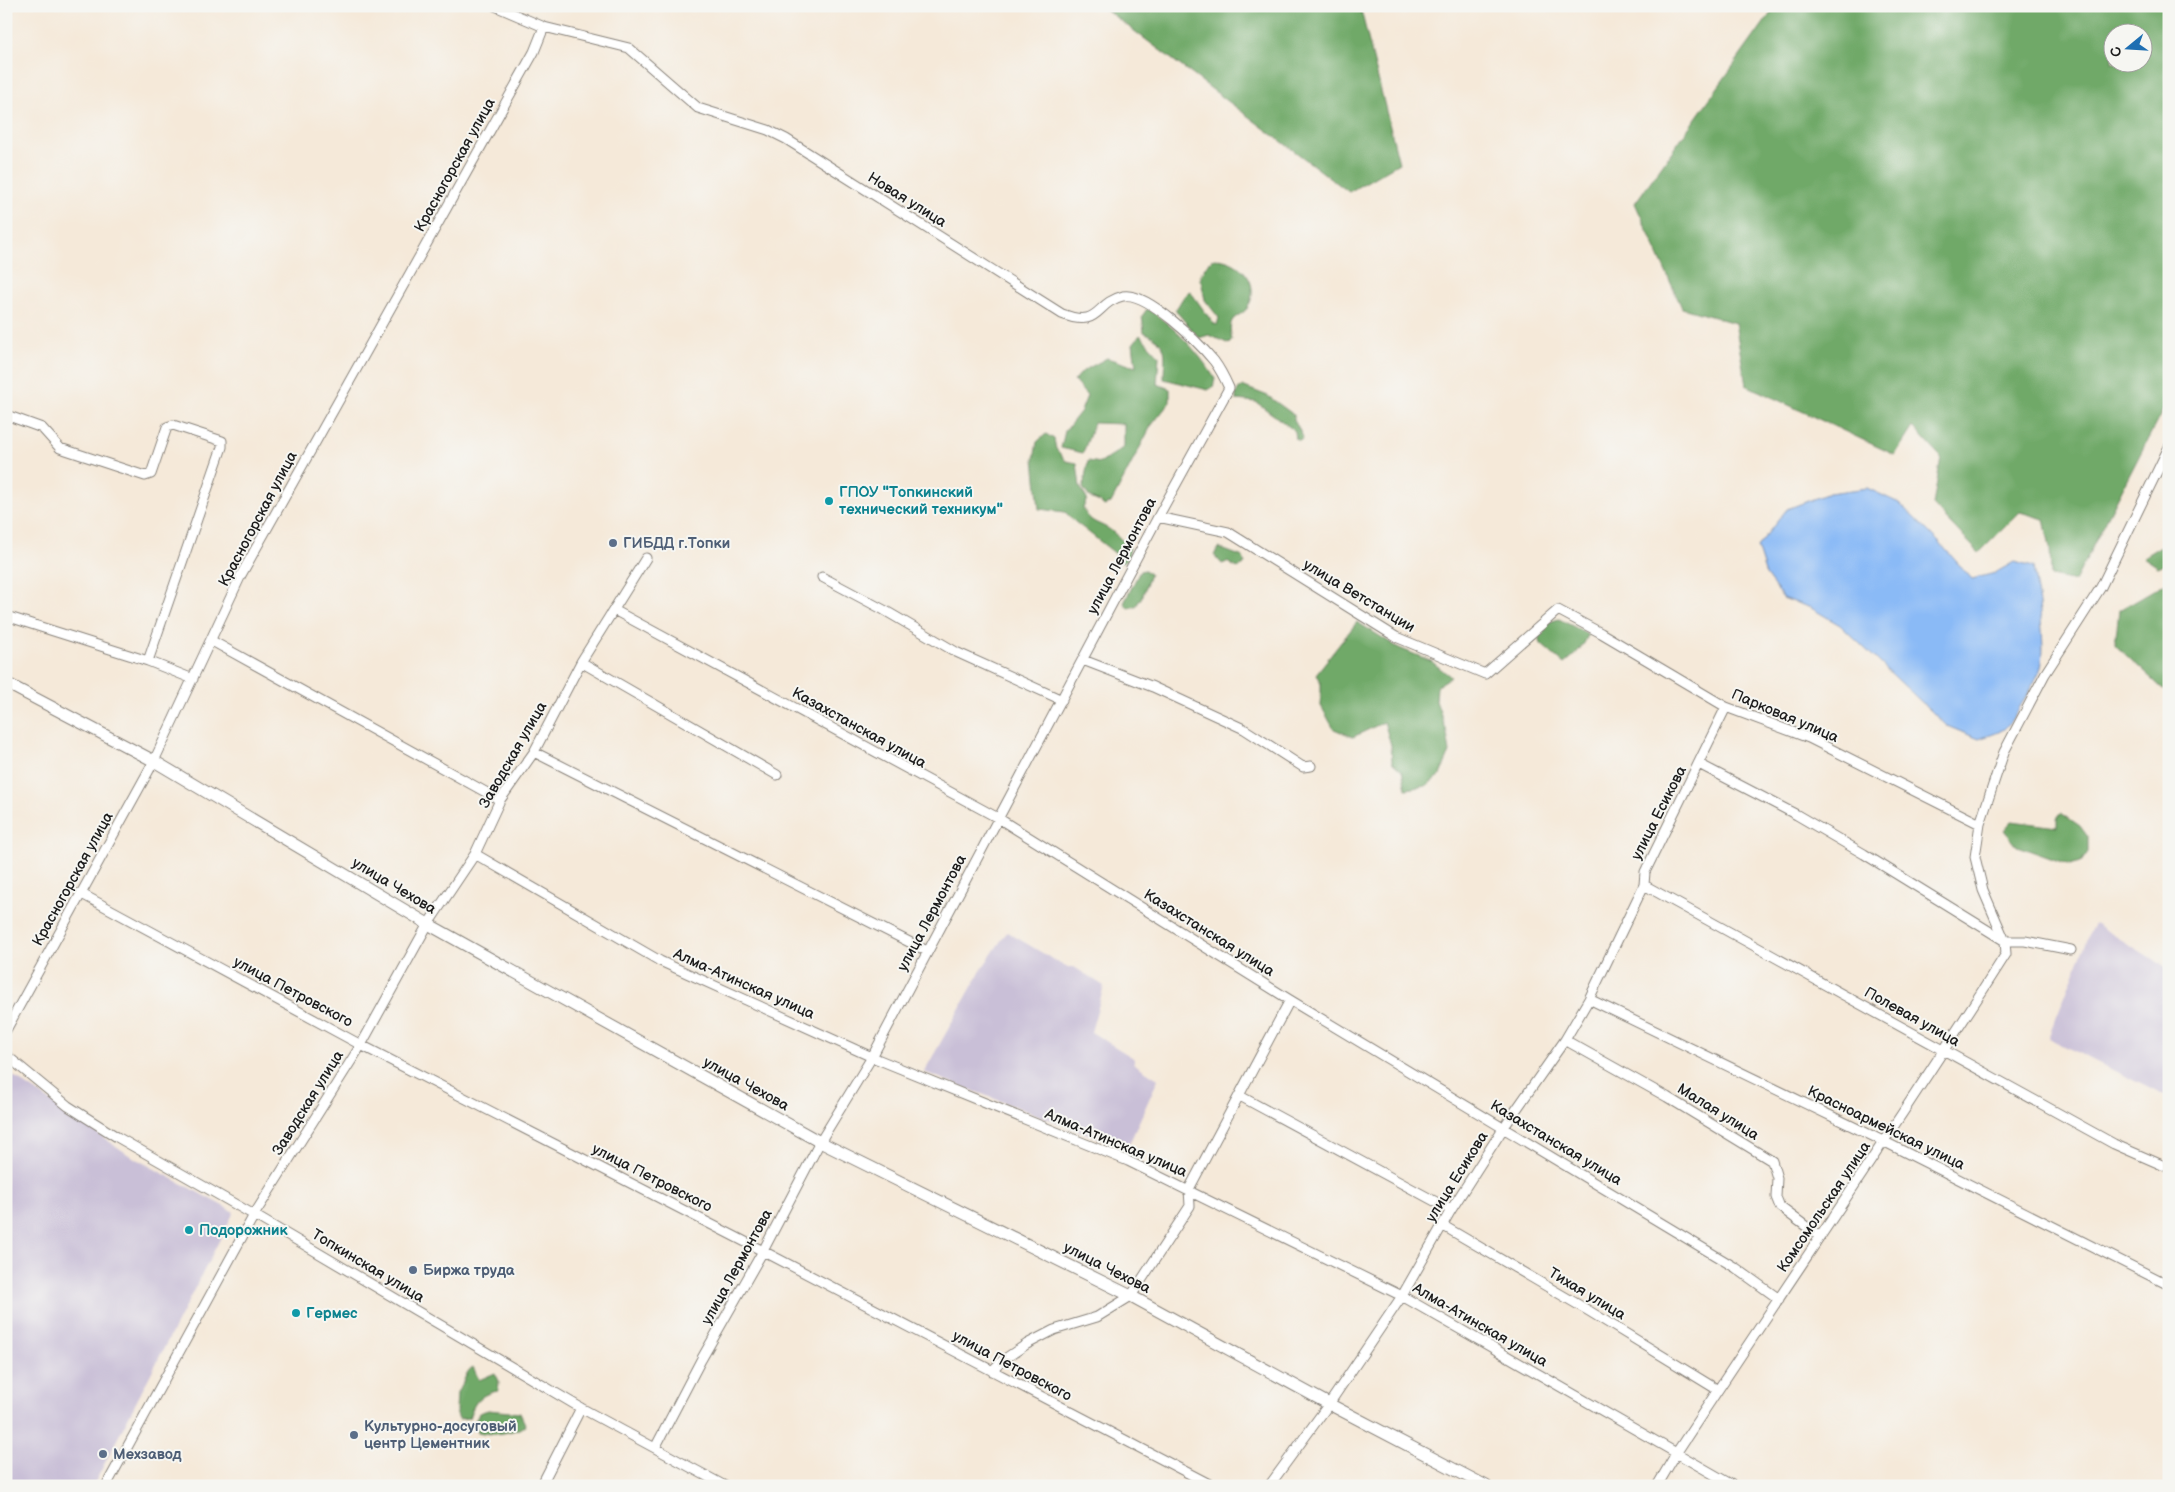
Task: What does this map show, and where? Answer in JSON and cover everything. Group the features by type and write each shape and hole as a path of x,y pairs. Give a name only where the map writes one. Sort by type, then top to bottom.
{"street":[{"name":"Новая улица","path":"495,6 544,27 629,48 698,108 768,130 786,139 1062,314 1079,320 1090,318 1122,296 1132,295 1141,298 1163,312 1214,362 1229,388"},
{"name":"Красногорская улица","path":"6,1030 154,761 212,641 241,575 534,52 544,27"},
{"name":"улица Лермонтова","path":"655,1448 701,1360 763,1251 820,1142 872,1057 1158,517 1229,388"},
{"path":"6,415 42,428 60,448 146,476 150,474 167,427 173,425 222,441 222,447 148,661"},
{"path":"2005,941 1983,890 1976,857 1980,824 2004,752 2045,674 2101,587 2169,447"},
{"name":"улица Ветстанции","path":"1158,517 1228,532 1396,637 1485,674 1558,610"},
{"name":"Заводская улица","path":"106,1486 254,1215 361,1045 428,924 475,854 500,800 534,752 581,662 646,558"},
{"path":"822,577 956,652 1062,700"},
{"name":"Казахстанская улица","path":"614,610 998,818 1290,1000 1736,1268 1779,1298"},
{"name":"Парковая улица","path":"1558,610 1602,633 1726,707 1809,738 1980,824"},
{"path":"6,616 148,661 193,679"},
{"path":"212,641 500,800"},
{"path":"1083,660 1153,687 1244,729 1303,766 1311,766"},
{"path":"581,662 776,775"},
{"name":"улица Чехова","path":"6,683 154,761 428,924 820,1142 1131,1296 1329,1404 1486,1486"},
{"name":"улица Есикова","path":"1269,1486 1329,1404 1402,1296 1451,1210 1504,1128 1565,1040 1589,999 1644,885 1645,872 1726,707"},
{"path":"534,752 927,952"},
{"name":"улица Есикова","path":"1699,764 1839,840 2005,941 2025,941 2071,950"},
{"name":"Алма-Атинская улица","path":"475,854 660,961 872,1057 1128,1161 1402,1296 1734,1486"},
{"name":"Полевая улица","path":"1644,885 2114,1144 2169,1168"},
{"name":"улица Петровского","path":"80,893 361,1045 763,1251 1213,1486"},
{"name":"Комсомольская улица","path":"1657,1486 1677,1452 1819,1236 1885,1142 2006,954 2005,941"},
{"name":"Красноармейская улица","path":"1589,999 1885,1142 2169,1285"},
{"path":"992,1371 1003,1360 1027,1344 1054,1330 1097,1316 1131,1296 1190,1206 1189,1190 1290,1000"},
{"name":"Малая улица","path":"1565,1040 1667,1097 1772,1161 1777,1178 1776,1197 1780,1207 1819,1236"},
{"name":"Топкинская улица","path":"6,1055 68,1106 166,1166 254,1215 581,1408 725,1486"},
{"path":"1240,1096 1451,1210"},
{"name":"Тихая улица","path":"1442,1225 1581,1306 1718,1390"},
{"path":"541,1486 581,1408"}],"shaded area":[{"path":"2094,923 2169,969 2169,1098 2048,1038"},
{"path":"1007,932 1066,967 1074,967 1104,986 1091,1032 1135,1059 1133,1063 1158,1079 1127,1149 924,1072 983,967"},
{"path":"6,1071 129,1155 234,1212 93,1486 6,1486"}],"green space":[{"path":"1101,6 1360,6 1399,163 1349,192"},
{"path":"1776,6 2169,6 2169,398 2075,581 2051,576 2050,548 2044,519 2020,512 1979,553 1933,505 1941,457 1913,427 1895,455 1746,385 1735,323 1682,308 1635,203"},
{"path":"1213,259 1230,262 1238,267 1249,279 1252,287 1252,296 1248,308 1231,323 1232,340 1229,344 1209,335 1199,338 1175,310 1183,297 1190,291 1213,323 1217,325 1219,318 1205,300 1200,276 1208,263"},
{"path":"1147,309 1176,331 1193,349 1215,379 1213,387 1208,390 1164,379 1165,356 1162,346 1159,341 1144,332 1142,316"},
{"path":"1140,335 1159,356 1157,384 1170,389 1170,402 1151,426 1111,503 1104,506 1090,498 1083,488 1088,461 1101,463 1124,447 1124,424 1094,423 1083,453 1061,448 1065,431 1081,411 1087,396 1074,381 1083,371 1107,358 1136,367 1133,344"},
{"path":"1242,386 1268,396 1294,415 1294,420 1303,437 1300,441 1296,439 1295,431 1256,402 1236,400 1236,393"},
{"path":"1046,434 1054,439 1056,449 1066,461 1077,463 1080,487 1087,499 1083,508 1086,514 1092,520 1113,532 1130,548 1128,559 1121,563 1116,554 1065,512 1039,509 1034,459 1037,442"},
{"path":"2169,541 2169,562 2158,567 2143,557"},
{"path":"1219,548 1243,557 1245,563 1237,568 1227,562 1222,564 1214,555"},
{"path":"1145,570 1150,574 1143,595 1136,606 1128,608 1124,603 1140,571"},
{"path":"2169,581 2169,691 2164,690 2115,645 2119,610"},
{"path":"1559,619 1588,634 1582,647 1564,664 1541,644 1538,633 1548,622"},
{"path":"1357,622 1399,648 1431,661 1451,677 1437,686 1436,701 1446,729 1450,752 1440,775 1426,786 1406,789 1402,771 1392,762 1391,745 1384,722 1353,737 1334,729 1321,706 1321,684 1316,674"},
{"path":"2061,813 2080,826 2088,837 2088,852 2081,862 2070,865 2017,846 2004,830 2012,821 2057,827 2057,818"},
{"path":"473,1367 479,1380 495,1373 499,1381 498,1391 482,1397 473,1407 469,1418 459,1419 456,1411 457,1392 468,1372"},
{"path":"488,1410 520,1413 526,1426 502,1433 478,1432 475,1421 479,1413"}],"water":[{"path":"1867,488 1899,503 1938,541 1972,579 1995,573 2014,562 2033,567 2039,603 2043,657 2035,680 2018,710 2008,725 2001,731 1979,739 1947,726 1840,625 1811,608 1783,598 1766,575 1757,547 1787,509 1829,493"}],"place":[{"name":"ГПОУ \"Топкинский технический техникум\"","path":"829,501"},
{"name":"ГИБДД г.Топки","path":"613,543"},
{"name":"Подорожник","path":"189,1230"},
{"name":"Биржа труда","path":"413,1270"},
{"name":"Гермес","path":"296,1313"},
{"name":"Культурно-досуговый центр Цементник","path":"354,1435"},
{"name":"Мехзавод","path":"103,1454"}]}
